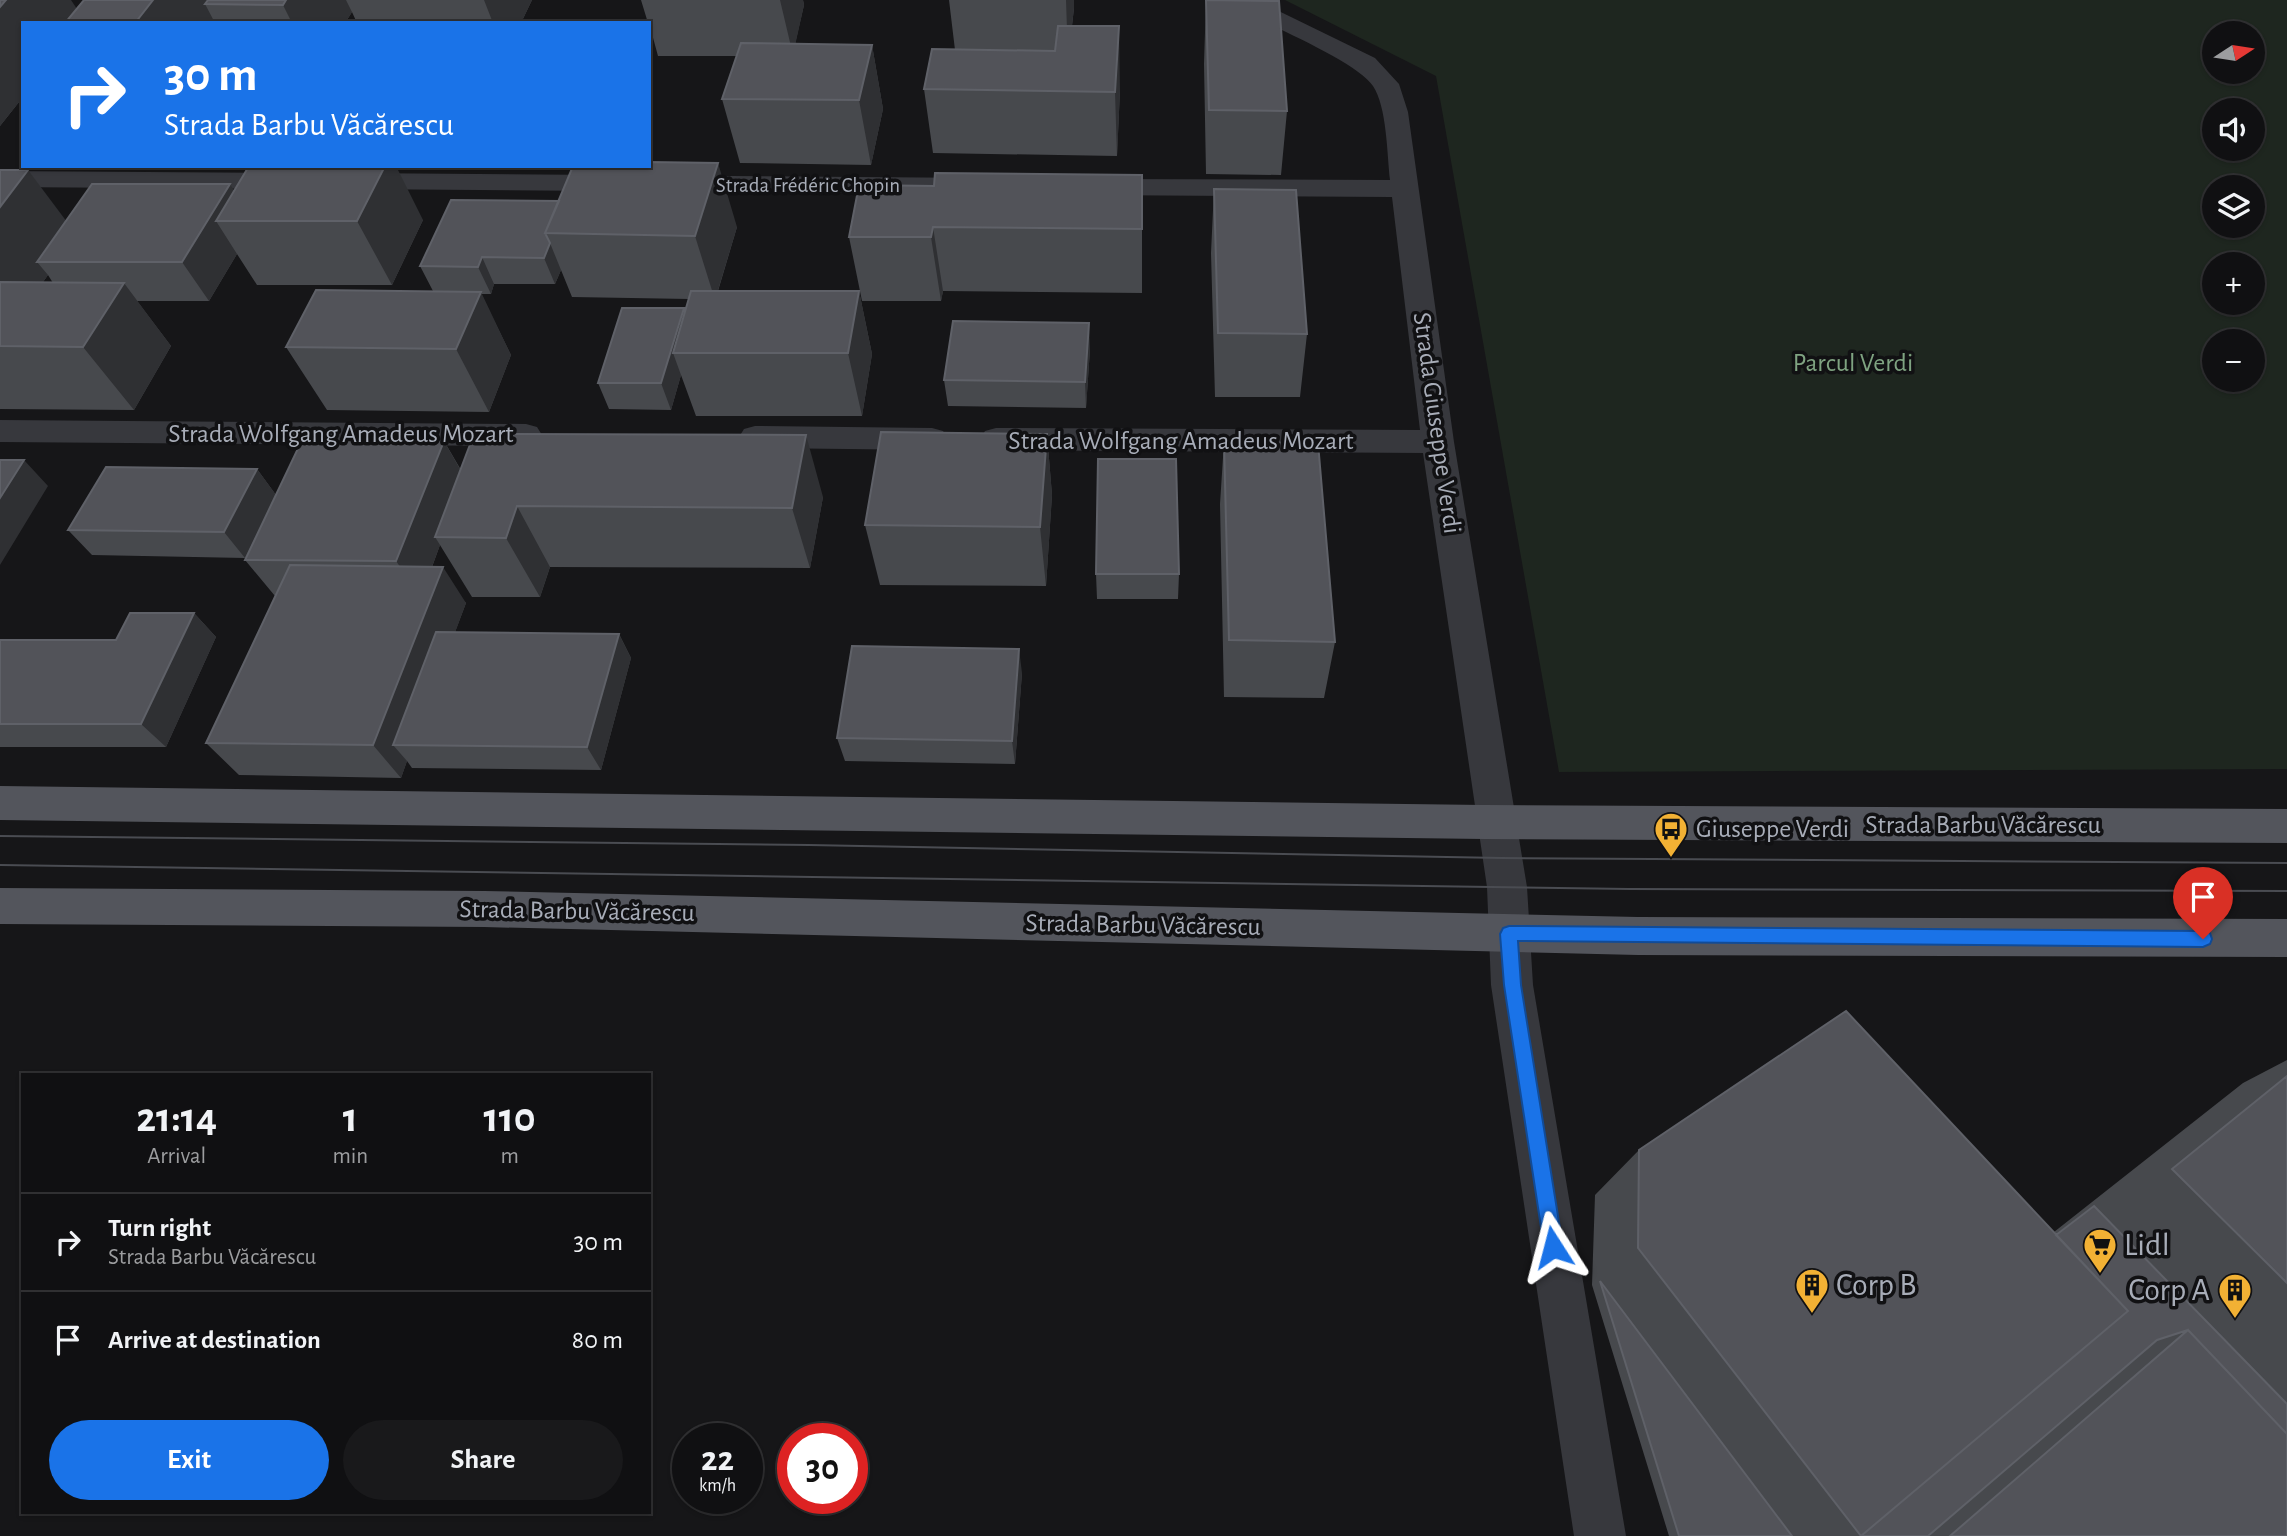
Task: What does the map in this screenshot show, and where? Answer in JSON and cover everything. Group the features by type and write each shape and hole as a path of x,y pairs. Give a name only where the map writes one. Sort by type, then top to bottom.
{"main road":[{"name":"Strada Barbu Văcărescu","path":"0,803 1496,822 2287,826"},
{"name":"Strada Barbu Văcărescu","path":"0,906 484,909 1509,934 2287,938"}],"street":[{"name":"Strada Giuseppe Verdi","path":"1237,0 1366,63 1386,84 1395,112 1438,442 1507,887 1513,985 1600,1536"},
{"name":"Strada Frédéric Chopin","path":"5,171 1016,186"},
{"path":"1058,187 1405,189"},
{"name":"Strada Wolfgang Amadeus Mozart","path":"0,431 558,436"},
{"name":"Strada Wolfgang Amadeus Mozart","path":"726,437 1438,442"}],"green space":[{"name":"Parcul Verdi","path":"1285,0 2287,0 2287,769 1559,772 1436,76"}],"building":[{"path":"84,0 153,0 137,21 67,21"},
{"path":"208,0 286,0 283,5 205,4"},
{"path":"1206,0 1279,1 1287,111 1209,110"},
{"path":"1058,26 1119,26 1115,92 924,89 932,49 1055,51"},
{"path":"741,43 872,45 859,100 722,99"},
{"path":"651,162 718,163 695,236 545,233 572,168 651,168"},
{"path":"248,168 384,168 357,221 216,221"},
{"path":"0,170 28,170 0,207"},
{"path":"935,173 1142,175 1142,229 933,227 931,237 849,237 859,185 934,186"},
{"path":"92,184 230,184 182,262 37,262"},
{"path":"1214,189 1296,190 1307,334 1218,333"},
{"path":"451,200 559,201 545,233 550,243 544,258 482,257 478,267 420,266"},
{"path":"0,282 124,283 83,347 0,346"},
{"path":"316,290 481,292 456,349 286,347"},
{"path":"691,291 859,291 848,353 673,353"},
{"path":"622,308 684,308 661,383 598,383"},
{"path":"953,321 1089,323 1085,382 944,380"},
{"path":"881,432 1047,434 1040,527 865,525"},
{"path":"474,434 806,435 792,508 517,506 506,538 435,537"},
{"path":"302,440 444,441 396,561 245,560"},
{"path":"1224,442 1318,443 1335,642 1229,640"},
{"path":"1098,459 1176,459 1179,574 1096,574"},
{"path":"0,460 24,460 0,498"},
{"path":"106,467 257,469 224,532 68,530"},
{"path":"290,565 443,567 373,745 206,743"},
{"path":"130,613 194,613 141,724 0,724 0,640 116,640"},
{"path":"436,632 619,634 587,747 393,745"},
{"path":"852,646 1019,649 1012,741 837,738"},
{"name":"Corp B","path":"1846,1011 2128,1311 1861,1536 1638,1248 1639,1150"},
{"path":"2287,1076 2287,1283 2172,1169"},
{"path":"2094,1206 2287,1404 2287,1434 2188,1330 2157,1340 1928,1536 1861,1536 2128,1311 2056,1235"},
{"path":"1600,1281 1792,1536 1679,1536"},
{"path":"2188,1330 2287,1434 2287,1536 1950,1536"}],"tram line":[{"path":"0,836 809,845 1502,858 2287,863"},
{"path":"0,865 1629,889 2287,891"}],"place":[{"name":"Giuseppe Verdi","path":"1671,859"},
{"name":"Lidl","path":"2100,1275"},
{"name":"Corp B","path":"1812,1315"},
{"name":"Corp A","path":"2235,1320"}],"route":[{"path":"1553,1247 1513,985 1509,934 2203,939"}]}
